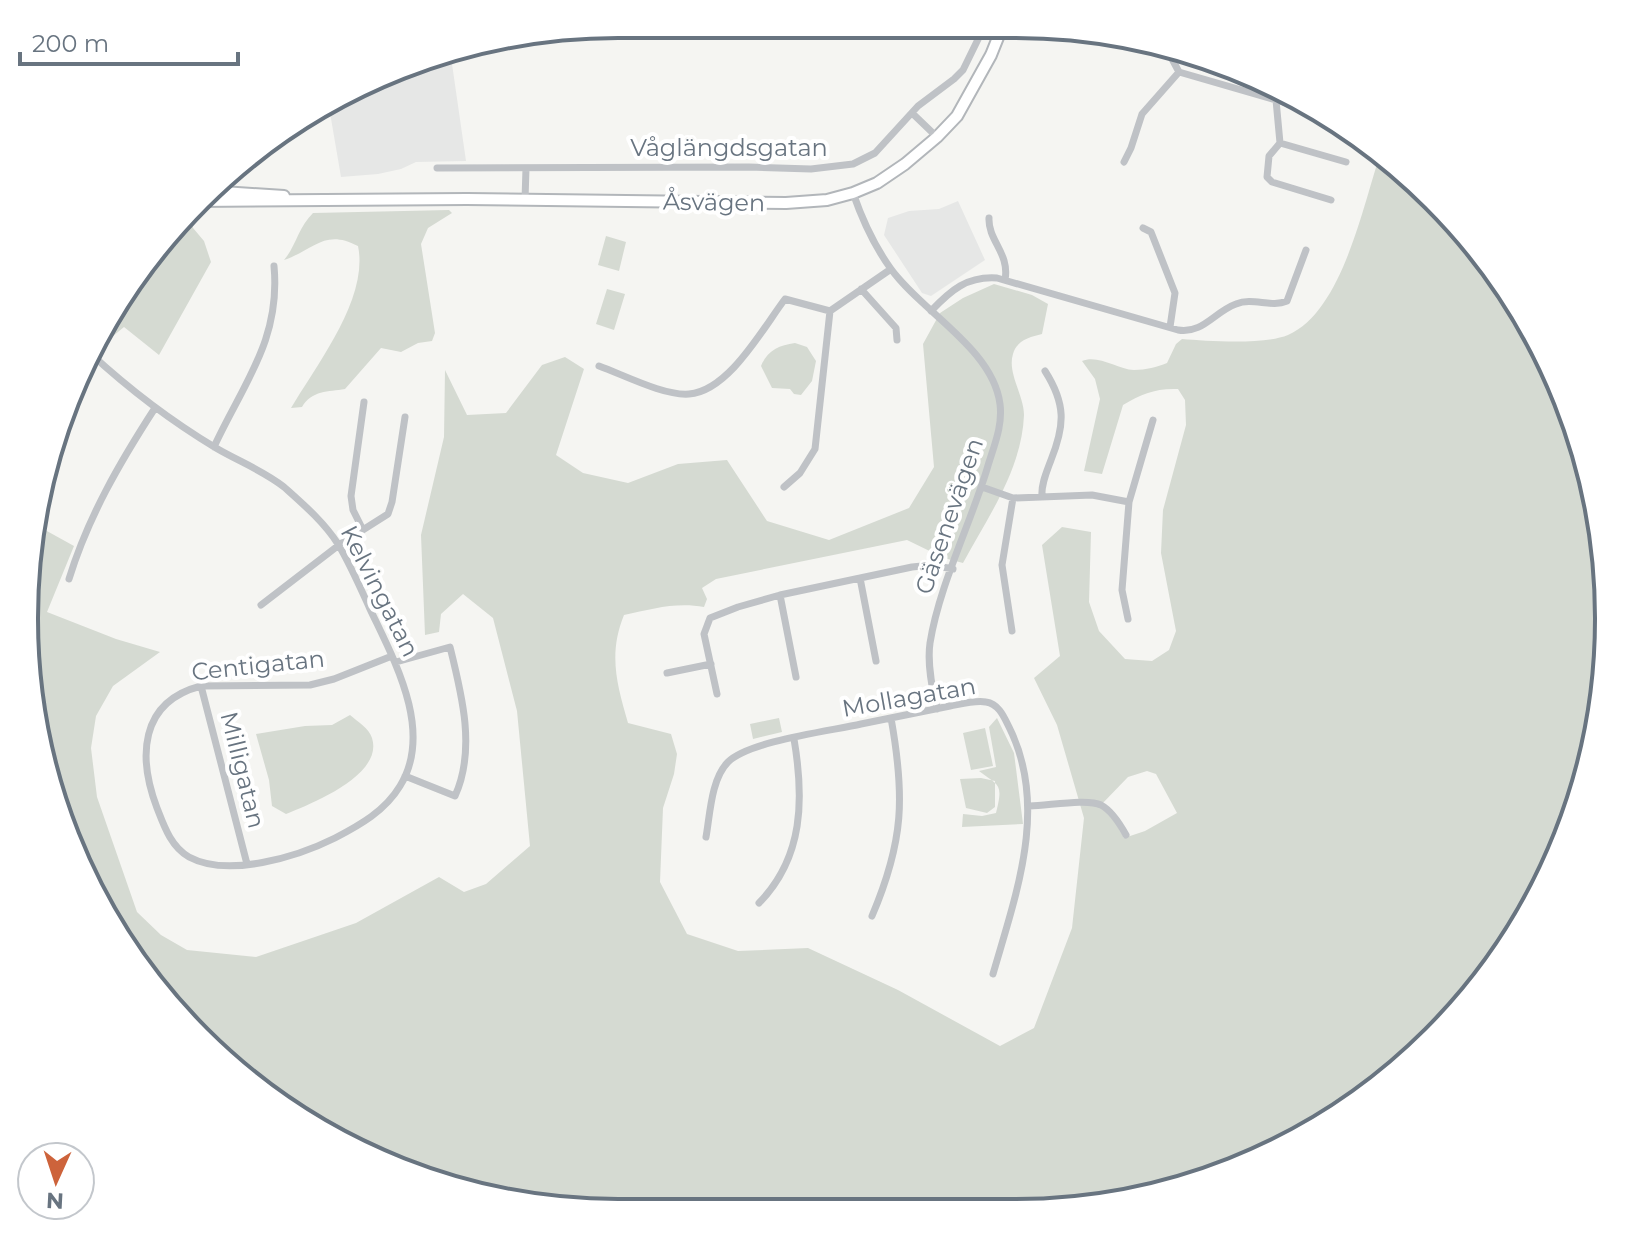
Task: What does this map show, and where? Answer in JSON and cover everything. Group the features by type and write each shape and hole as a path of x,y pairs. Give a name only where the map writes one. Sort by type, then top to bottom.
{"street":[{"name":"Våglängdsgatan","path":"437,168 749,167 766,170 853,164 875,153 912,113 963,70 979,38"},
{"name":"Åsvägen","path":"215,202 342,199 786,203 827,200 853,193 894,173 937,137 957,116 970,95 997,38"},
{"path":"1173,60 1179,72 1273,99"},
{"path":"1124,162 1142,114 1179,72"},
{"path":"1276,101 1280,143 1269,156 1267,177 1272,182 1331,200"},
{"path":"912,113 937,137"},
{"path":"1280,143 1346,162"},
{"path":"525,200 526,168"},
{"name":"Åsvägen","path":"225,192 342,199"},
{"name":"Gäsenevägen","path":"853,193 862,218 891,269 976,356 994,380 1000,405 1000,426 982,487 937,612 930,645 931,683 937,709"},
{"path":"989,218 988,225 1005,259 1005,280"},
{"path":"1143,228 1151,232 1175,293 1170,327"},
{"path":"931,311 962,283 980,277 1005,280 1170,327 1194,330 1225,309 1246,301 1278,304 1287,301 1306,250"},
{"path":"214,447 269,336 275,298 274,266"},
{"path":"784,487 800,473 815,449 830,311 891,269"},
{"path":"861,289 896,328 897,340"},
{"path":"599,366 663,389 689,394 716,385 732,369 785,299 830,311"},
{"name":"Kelvingatan","path":"99,360 155,408 214,447 278,483 322,523 339,545 394,659 408,700 412,744 405,776 388,802 372,817 353,828 299,853 247,864"},
{"path":"1042,496 1047,471 1062,430 1062,408 1045,371"},
{"path":"363,530 353,510 351,496 364,402"},
{"path":"69,579 79,545 95,511 155,408"},
{"path":"261,605 339,545 388,514 405,417"},
{"path":"1128,619 1122,590 1129,502 1153,420"},
{"path":"982,487 1013,498 1092,495 1129,502"},
{"path":"1012,631 1002,565 1013,498"},
{"path":"717,694 704,628 710,618 780,595 860,578 923,566 953,569"},
{"path":"860,578 876,661"},
{"path":"780,595 796,677"},
{"name":"Centigatan","path":"247,864 205,864 176,847 165,831 147,779 145,750 150,727 168,703 190,689 201,686 310,685 394,659 450,647 465,722 463,771 455,796 405,776"},
{"path":"667,673 711,664"},
{"name":"Milligatan","path":"201,686 247,864"},
{"name":"Mollagatan","path":"706,837 717,782 727,764 743,752 937,709 983,701 993,704 1000,710 1025,765 1030,806 1018,888 993,974"},
{"path":"872,916 887,878 901,814 900,769 891,718"},
{"path":"759,903 770,892 789,857 799,828 800,776 794,739"},
{"path":"1030,806 1100,805 1116,819 1126,835"}],"shaded area":[{"path":"452,63 466,161 416,162 378,174 341,177 330,115 396,82"},
{"path":"1377,165 1451,236 1475,265 1517,328 1551,396 1584,505 1594,581 1594,656 1584,732 1575,769 1551,841 1517,909 1475,972 1425,1029 1368,1079 1305,1121 1237,1155 1165,1179 1128,1188 1052,1198 618,1199 581,1198 505,1188 396,1155 328,1121 265,1079 208,1029 182,1001 158,972 116,909 82,841 49,732 39,656 38,618 45,530 74,546 47,612 116,639 160,652 113,686 96,716 91,748 97,797 137,912 161,935 187,950 256,957 356,923 439,877 464,892 486,884 530,846 517,711 493,618 463,594 441,614 439,632 425,635 421,535 444,437 445,370 467,415 506,413 542,365 565,357 584,369 556,455 583,473 628,483 678,464 727,460 767,521 829,540 909,508 934,467 923,344 940,313 994,284 1032,295 1048,304 1042,334 1021,342 1013,354 1012,369 1024,415 1022,435 1002,492 963,563 944,558 907,540 716,579 702,588 707,599 704,607 674,606 624,615 615,656 620,696 628,723 671,734 677,754 663,808 660,882 687,934 738,951 808,948 898,990 1000,1046 1034,1028 1072,928 1084,818 1057,725 1034,678 1060,656 1042,545 1062,527 1091,532 1089,602 1099,631 1125,659 1152,661 1169,650 1176,631 1161,553 1163,510 1186,425 1185,400 1178,389 1163,390 1123,405 1102,474 1084,471 1100,399 1095,379 1082,361 1094,359 1128,369 1143,369 1167,363 1176,344 1182,339 1251,341 1288,335 1307,322 1323,304 1337,280","holes":["1147,771 1156,774 1177,813 1145,831 1124,838 1100,806 1128,777"]},
{"path":"958,201 985,260 931,296 922,293 884,235 888,218 909,211 939,209"},
{"path":"449,210 452,213 428,228 421,244 435,333 432,341 418,343 401,352 381,348 345,389 316,395 302,407 291,408 338,330 356,287 359,266 358,246 336,239 320,242 284,260 308,219 313,213"},
{"path":"192,225 204,241 211,262 159,355 124,327 111,338 158,265"},
{"path":"606,236 626,242 619,271 598,265"},
{"path":"607,289 625,294 614,330 596,324"},
{"path":"795,343 807,347 816,361 812,381 801,395 794,394 790,389 772,388 761,366 774,350"},
{"path":"350,715 366,728 372,738 373,751 357,776 327,795 286,814 272,806 269,780 256,734 332,725"},
{"path":"779,718 782,732 753,739 750,724"},
{"path":"997,718 1014,753 1023,824 962,827 963,814 982,816 996,813 998,786 979,771 996,767 989,727"},
{"path":"985,728 993,766 971,770 963,733"},
{"path":"960,779 995,781 995,807 987,813 966,808"}]}
